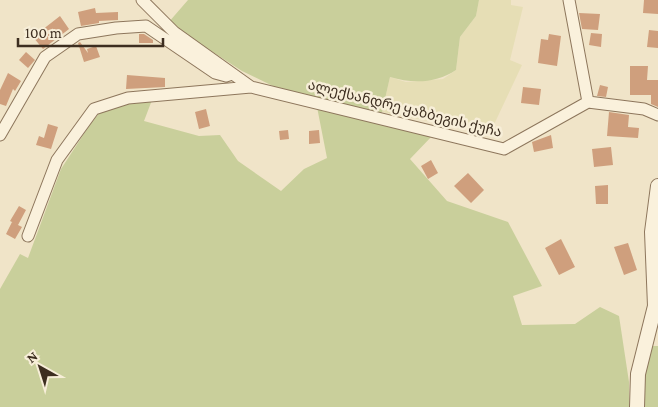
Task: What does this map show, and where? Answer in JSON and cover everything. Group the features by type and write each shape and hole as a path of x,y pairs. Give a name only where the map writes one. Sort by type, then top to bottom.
{"street":[{"path":"142,0 174,32 251,87"},
{"path":"569,0 588,102 644,109 658,115"},
{"path":"0,135 45,57 78,34 146,26 215,73 226,76 232,74"},
{"path":"28,236 57,160 94,110 128,98 251,87"},
{"name":"ალექსანდრე ყაზბეგის ქუჩა","path":"251,87 504,149 588,102"},
{"path":"637,407 638,374 655,306 652,232 658,186"}],"shaded area":[{"path":"479,0 511,0 511,5 523,7 510,60 522,65 490,133 382,112 390,77 406,82 443,79 456,70 460,37 476,16"}],"green space":[{"path":"188,0 479,0 476,16 460,37 456,70 441,78 424,81 407,81 390,77 382,112 376,121 433,135 410,159 447,201 508,222 542,286 513,296 522,325 575,324 600,307 619,316 629,382 629,407 0,407 0,289 20,254 28,258 61,169 100,112 129,102 152,100 144,121 199,136 220,135 238,161 281,191 304,169 327,158 317,107 318,99 275,87 242,71 168,23"},
{"path":"651,346 658,346 658,407 643,407 643,380"}],"building":[{"path":"644,0 658,0 658,14 643,13"},
{"path":"95,8 96,13 118,12 118,20 99,21 99,23 81,26 78,12"},
{"path":"579,13 600,14 598,30 582,29"},
{"path":"60,16 69,29 43,49 33,37"},
{"path":"649,30 658,31 658,48 647,47"},
{"path":"591,33 602,34 601,47 589,45"},
{"path":"139,34 144,34 153,40 153,43 139,43"},
{"path":"549,34 561,36 557,66 538,63 541,39 548,40"},
{"path":"80,42 88,53 87,49 96,46 100,57 84,62 78,43"},
{"path":"26,52 35,60 28,68 19,60"},
{"path":"630,66 648,66 647,80 658,80 658,107 651,104 651,95 630,95"},
{"path":"8,73 21,81 15,91 13,89 6,106 0,104 0,90"},
{"path":"127,75 165,78 165,87 126,89"},
{"path":"600,85 608,87 606,97 597,96"},
{"path":"523,87 541,89 539,105 521,103"},
{"path":"206,109 210,126 199,129 195,112"},
{"path":"609,112 629,115 628,127 639,128 638,138 607,136"},
{"path":"48,124 58,127 51,149 36,145 39,136 44,138"},
{"path":"288,130 289,139 280,140 279,131"},
{"path":"319,130 320,143 309,144 309,131"},
{"path":"551,135 553,148 534,152 532,142"},
{"path":"611,147 613,165 594,167 592,149"},
{"path":"431,160 438,173 428,179 421,166"},
{"path":"468,173 484,190 471,203 454,186"},
{"path":"608,185 608,204 596,204 595,186"},
{"path":"19,206 26,210 18,225 22,227 15,239 6,234 12,222 10,221"},
{"path":"561,239 575,267 559,275 545,248"},
{"path":"628,243 637,270 624,275 614,247"}]}
